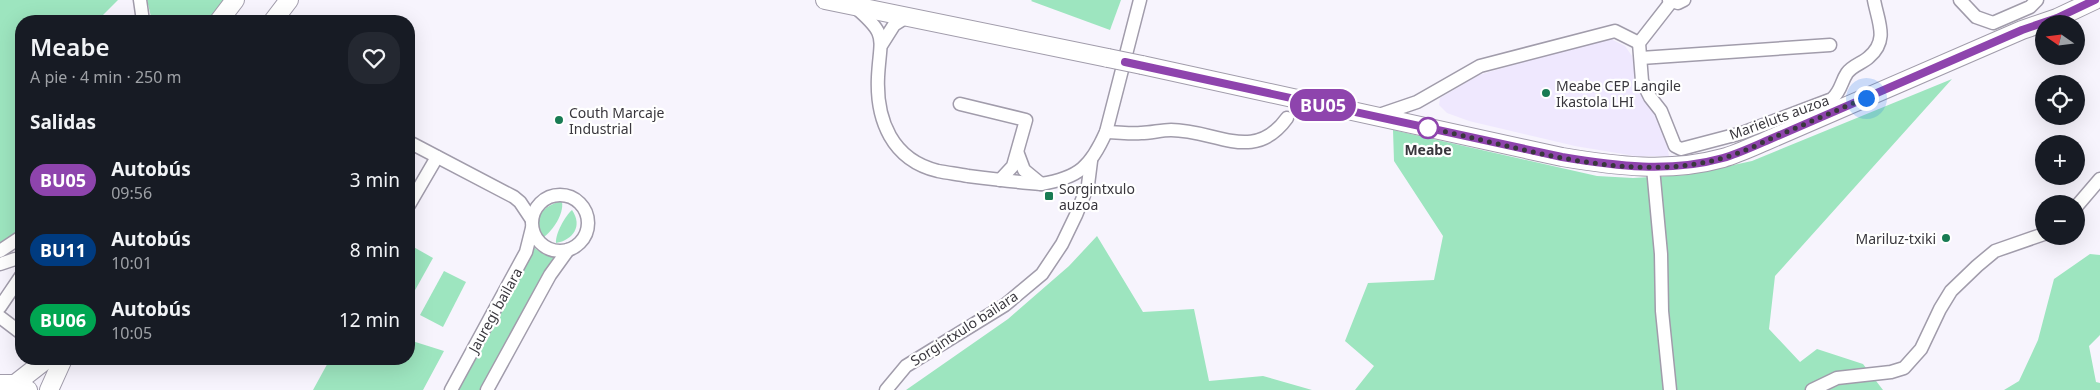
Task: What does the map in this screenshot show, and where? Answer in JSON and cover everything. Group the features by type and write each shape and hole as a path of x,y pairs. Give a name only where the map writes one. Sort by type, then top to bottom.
{"main road":[{"path":"224,15 236,0"},
{"path":"278,15 289,0"},
{"path":"825,0 1142,65 1562,157 1613,165 1653,168 1697,164 1724,158 2035,26"},
{"path":"2063,15 2095,0"},
{"path":"2076,15 2100,7"},
{"path":"14,386 39,365"},
{"path":"50,390 60,365"}],"street":[{"path":"140,0 142,15"},
{"name":"Sorgintxulo bailara","path":"886,390 906,366 1005,305 1042,274 1062,244 1088,185 1091,161 1106,132 1140,0"},
{"path":"1375,116 1417,102 1480,66 1615,31 1640,43 1670,1 1678,3 1684,0"},
{"name":"Marieluts auzoa","path":"1640,43 1642,81 1650,97 1661,111 1675,146 1681,149 1742,133 1832,99 1839,93 1846,74 1870,57 1881,43 1882,35 1874,0"},
{"path":"1960,0 1976,17 1993,23 2030,7 2037,0"},
{"path":"854,7 876,27 882,44"},
{"name":"Sorgintxulo bailara","path":"906,18 894,25 882,44 878,75 878,102 886,128 901,152 918,164 937,171 1041,184 1055,182 1075,174 1091,161"},
{"path":"1640,58 1830,45"},
{"path":"960,104 1026,120 1018,154 1013,166 1000,180"},
{"path":"1106,132 1139,134 1172,130 1250,143 1265,140 1279,130 1287,118"},
{"path":"415,145 520,202 538,240 546,247 558,251 568,250 578,245 584,238 589,220 586,211 574,198 565,194 556,194 544,199 520,202"},
{"path":"1018,154 1024,170 1041,184"},
{"path":"415,195 437,157"},
{"path":"1653,168 1661,254 1662,311 1670,390"},
{"path":"2085,196 2100,179"},
{"path":"532,224 534,210 544,199"},
{"name":"Jauregi bailara","path":"451,390 526,252 532,224"},
{"path":"1812,390 1837,378 1858,374 1891,372 1904,368 1921,349 1940,309 1958,284 1996,251 2035,237"},
{"path":"0,251 15,241"},
{"path":"487,390 550,275 568,250"},
{"path":"0,264 15,259"},
{"path":"0,307 15,288"},
{"path":"0,316 15,328"}],"shaded area":[{"name":"Meabe CEP Langile Ikastola LHI","path":"1600,39 1611,39 1625,46 1632,56 1639,87 1664,127 1669,156 1635,156 1575,146 1469,121 1447,113 1439,105 1440,98 1479,75"}],"green space":[{"path":"0,0 118,0 103,15 15,15 15,235 0,244"},
{"path":"147,0 225,0 212,15 151,15"},
{"path":"1032,0 1121,0 1110,30"},
{"path":"1952,79 1775,276 1769,329 1800,362 1817,349 1863,364 1883,390 1355,390 1374,366 1345,341 1368,283 1434,280 1443,236 1394,161 1393,130 1597,176 1633,178 1687,175 1752,161"},
{"path":"562,202 560,217 544,237 538,225 540,215 547,207"},
{"path":"572,210 577,221 576,227 567,239 556,243 561,225"},
{"path":"1097,236 1143,312 1194,309 1209,381 1263,376 1312,390 906,390 1008,319 1069,266"},
{"path":"533,247 545,255 555,257 482,390 456,390"},
{"path":"415,248 433,258 415,290"},
{"path":"2090,254 2100,255 2100,335 2089,346 2096,382 2100,383 2100,390 2004,390 2019,381 2038,340 2054,279"},
{"path":"444,271 466,282 443,327 420,315"},
{"path":"415,342 444,351 423,390 313,390 327,365 415,365"}],"bus line":[{"name":"BU05","path":"1125,62 1562,157 1613,165 1653,168 1697,164 1724,158 2022,30 2057,18 2095,0"}],"place":[{"name":"Meabe CEP Langile Ikastola LHI","path":"1546,93"},
{"name":"Couth Marcaje Industrial","path":"559,120"},
{"name":"Meabe","path":"1428,128"},
{"name":"Sorgintxulo auzoa","path":"1049,196"},
{"name":"Mariluz-txiki","path":"1946,238"}],"route":[{"path":"1428,128 1562,157 1613,165 1653,168 1697,164 1724,158 1866,98"}]}
